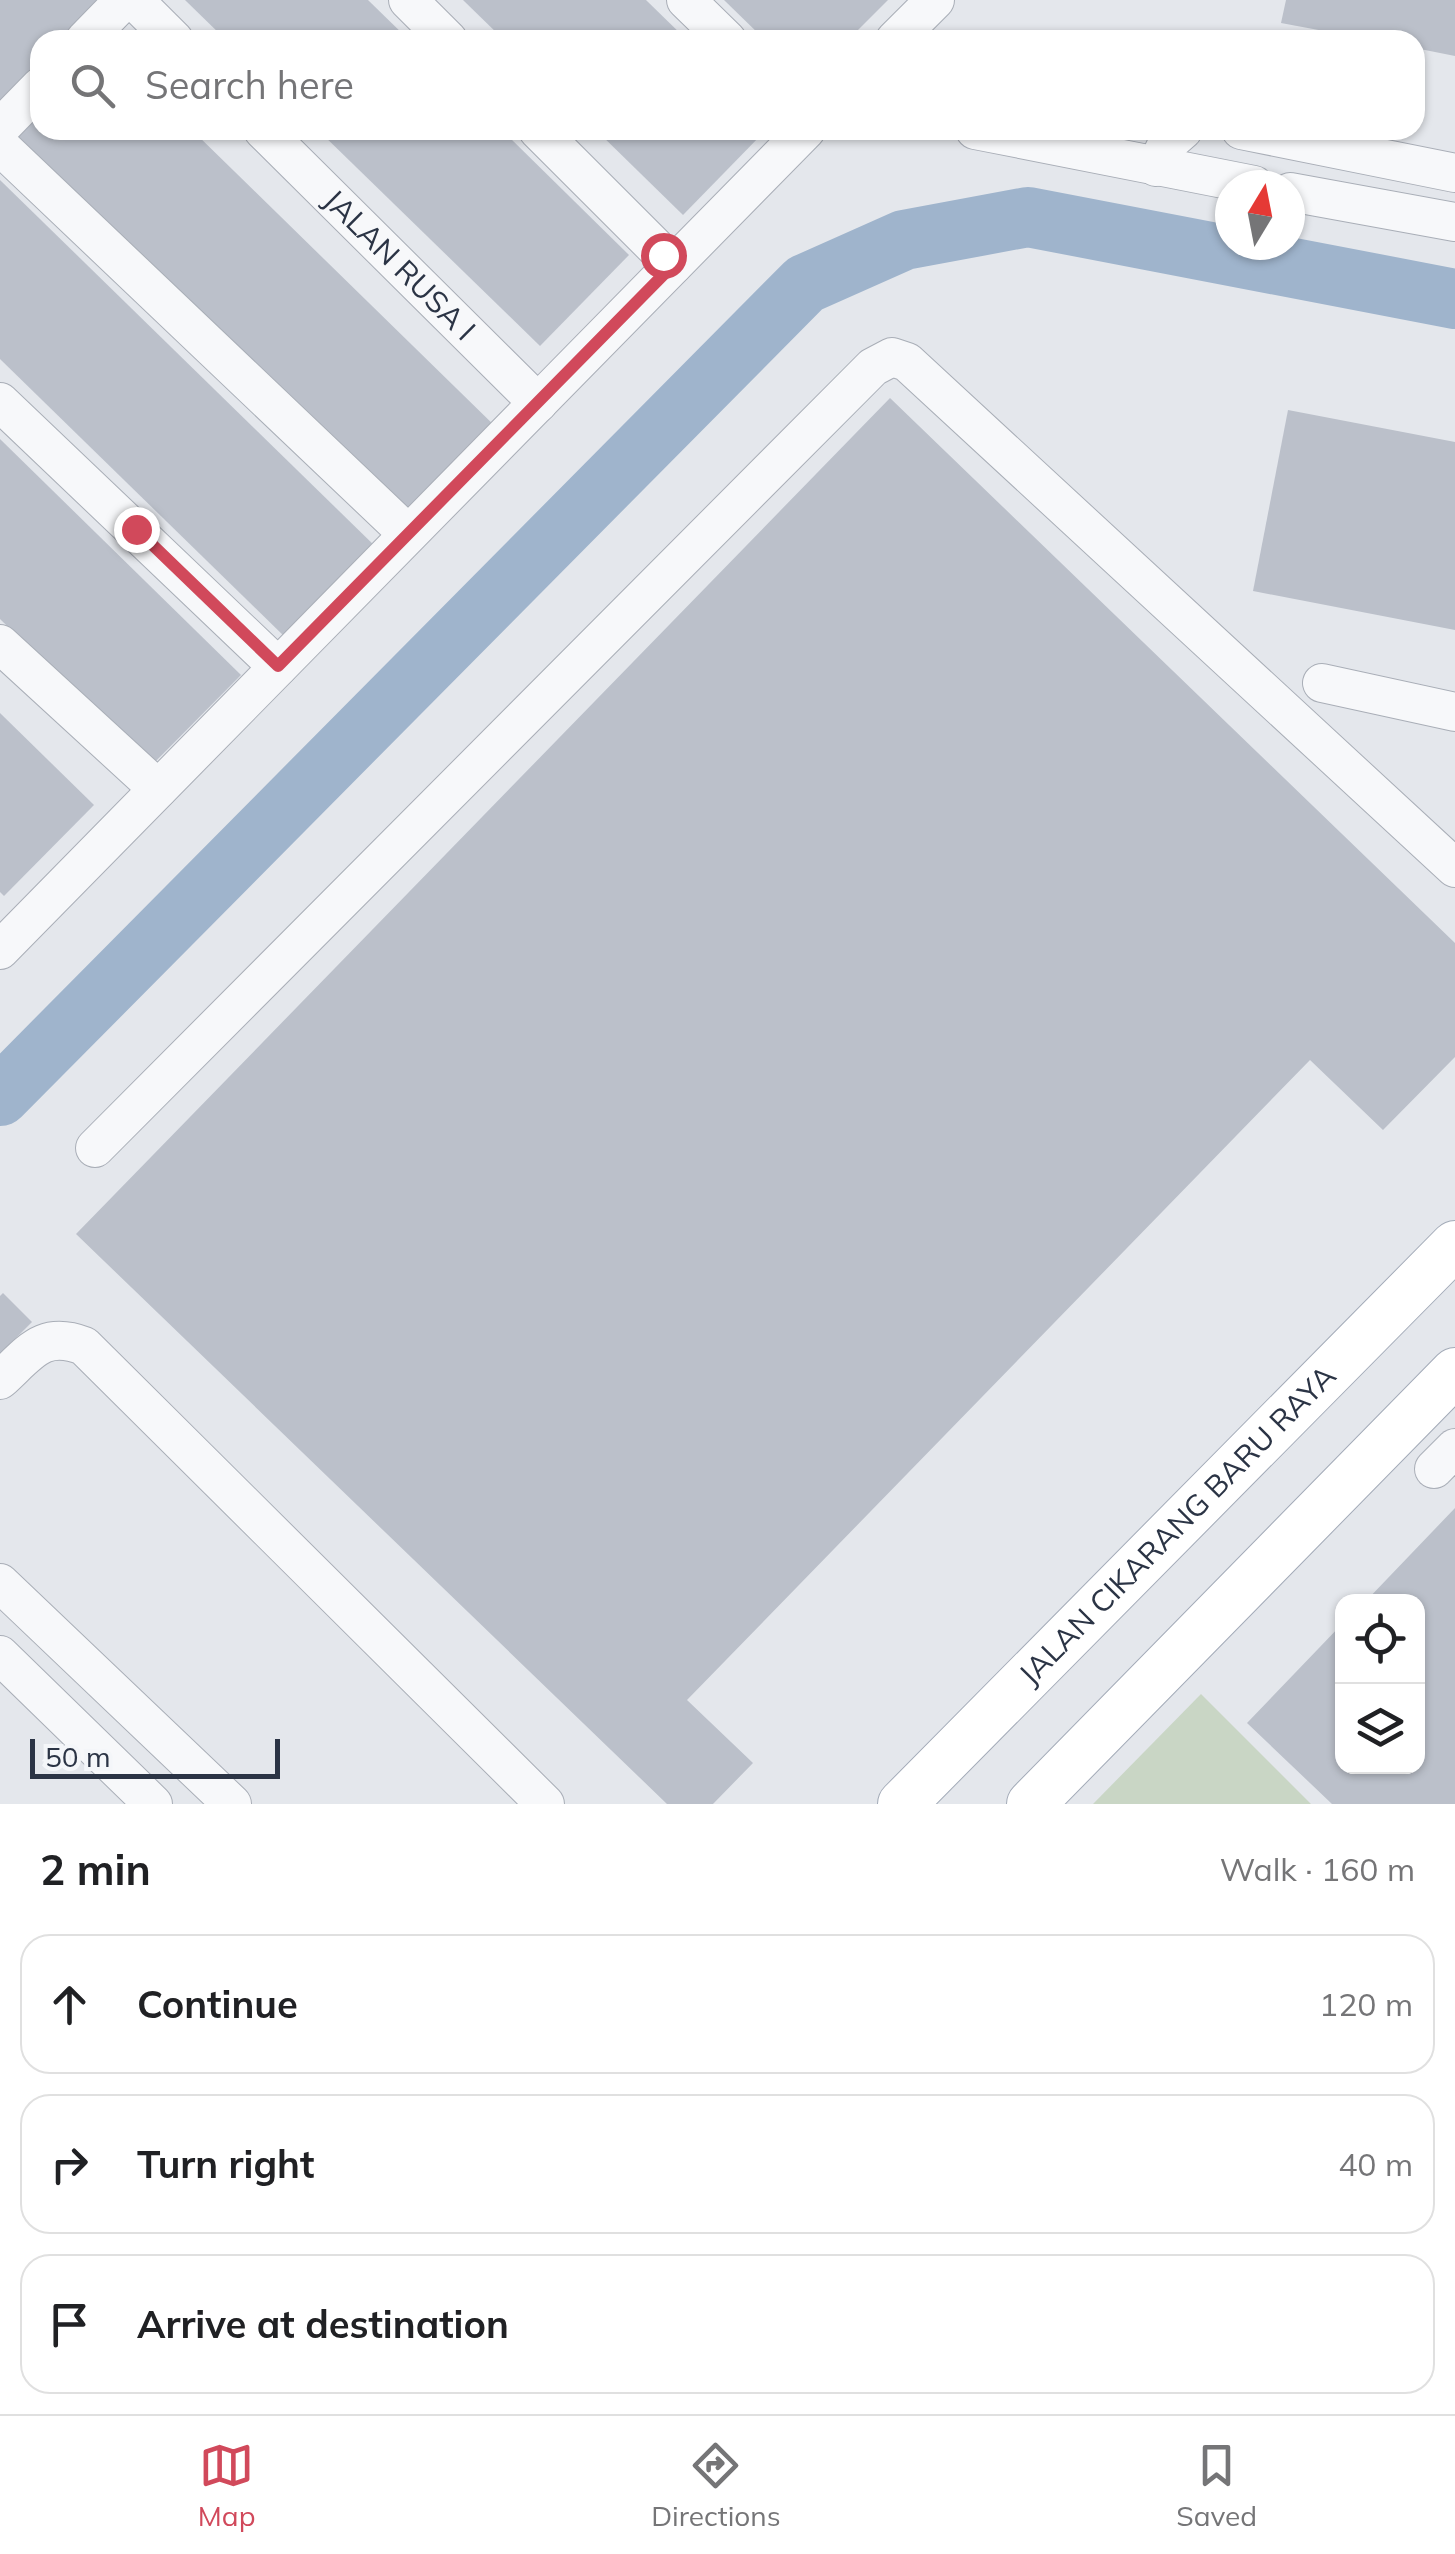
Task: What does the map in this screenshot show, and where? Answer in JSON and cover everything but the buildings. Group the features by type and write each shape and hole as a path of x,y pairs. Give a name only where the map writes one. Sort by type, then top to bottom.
{"main road":[{"name":"JALAN CIKARANG BARU RAYA","path":"902,1804 1455,1244"},
{"path":"1031,1804 1455,1372"}],"street":[{"path":"95,30 124,0"},
{"path":"134,0 164,30"},
{"path":"408,0 438,30"},
{"path":"686,0 716,30"},
{"path":"904,30 935,0"},
{"path":"0,128 30,97"},
{"name":"JALAN RUSA I","path":"273,140 538,403"},
{"path":"548,140 673,265"},
{"path":"5,935 158,789 796,140"},
{"path":"1024,140 1215,178"},
{"path":"1156,167 1172,140"},
{"path":"1291,140 1455,173"},
{"path":"0,146 408,534"},
{"path":"1305,195 1455,222"},
{"path":"95,1148 873,367 892,357 908,362 1455,868"},
{"path":"0,402 278,666"},
{"path":"0,644 158,789"},
{"path":"1322,683 1455,712"},
{"path":"0,1380 42,1342 63,1338 84,1346 546,1804"},
{"path":"0,1583 232,1804"},
{"path":"0,1656 153,1804"}],"green space":[{"path":"1201,1694 1311,1804 1093,1804"}],"waterway":[{"path":"0,1096 805,284 904,240 1028,217 1455,299"}],"route":[{"path":"136,529 278,666 673,265 663,255"}]}
